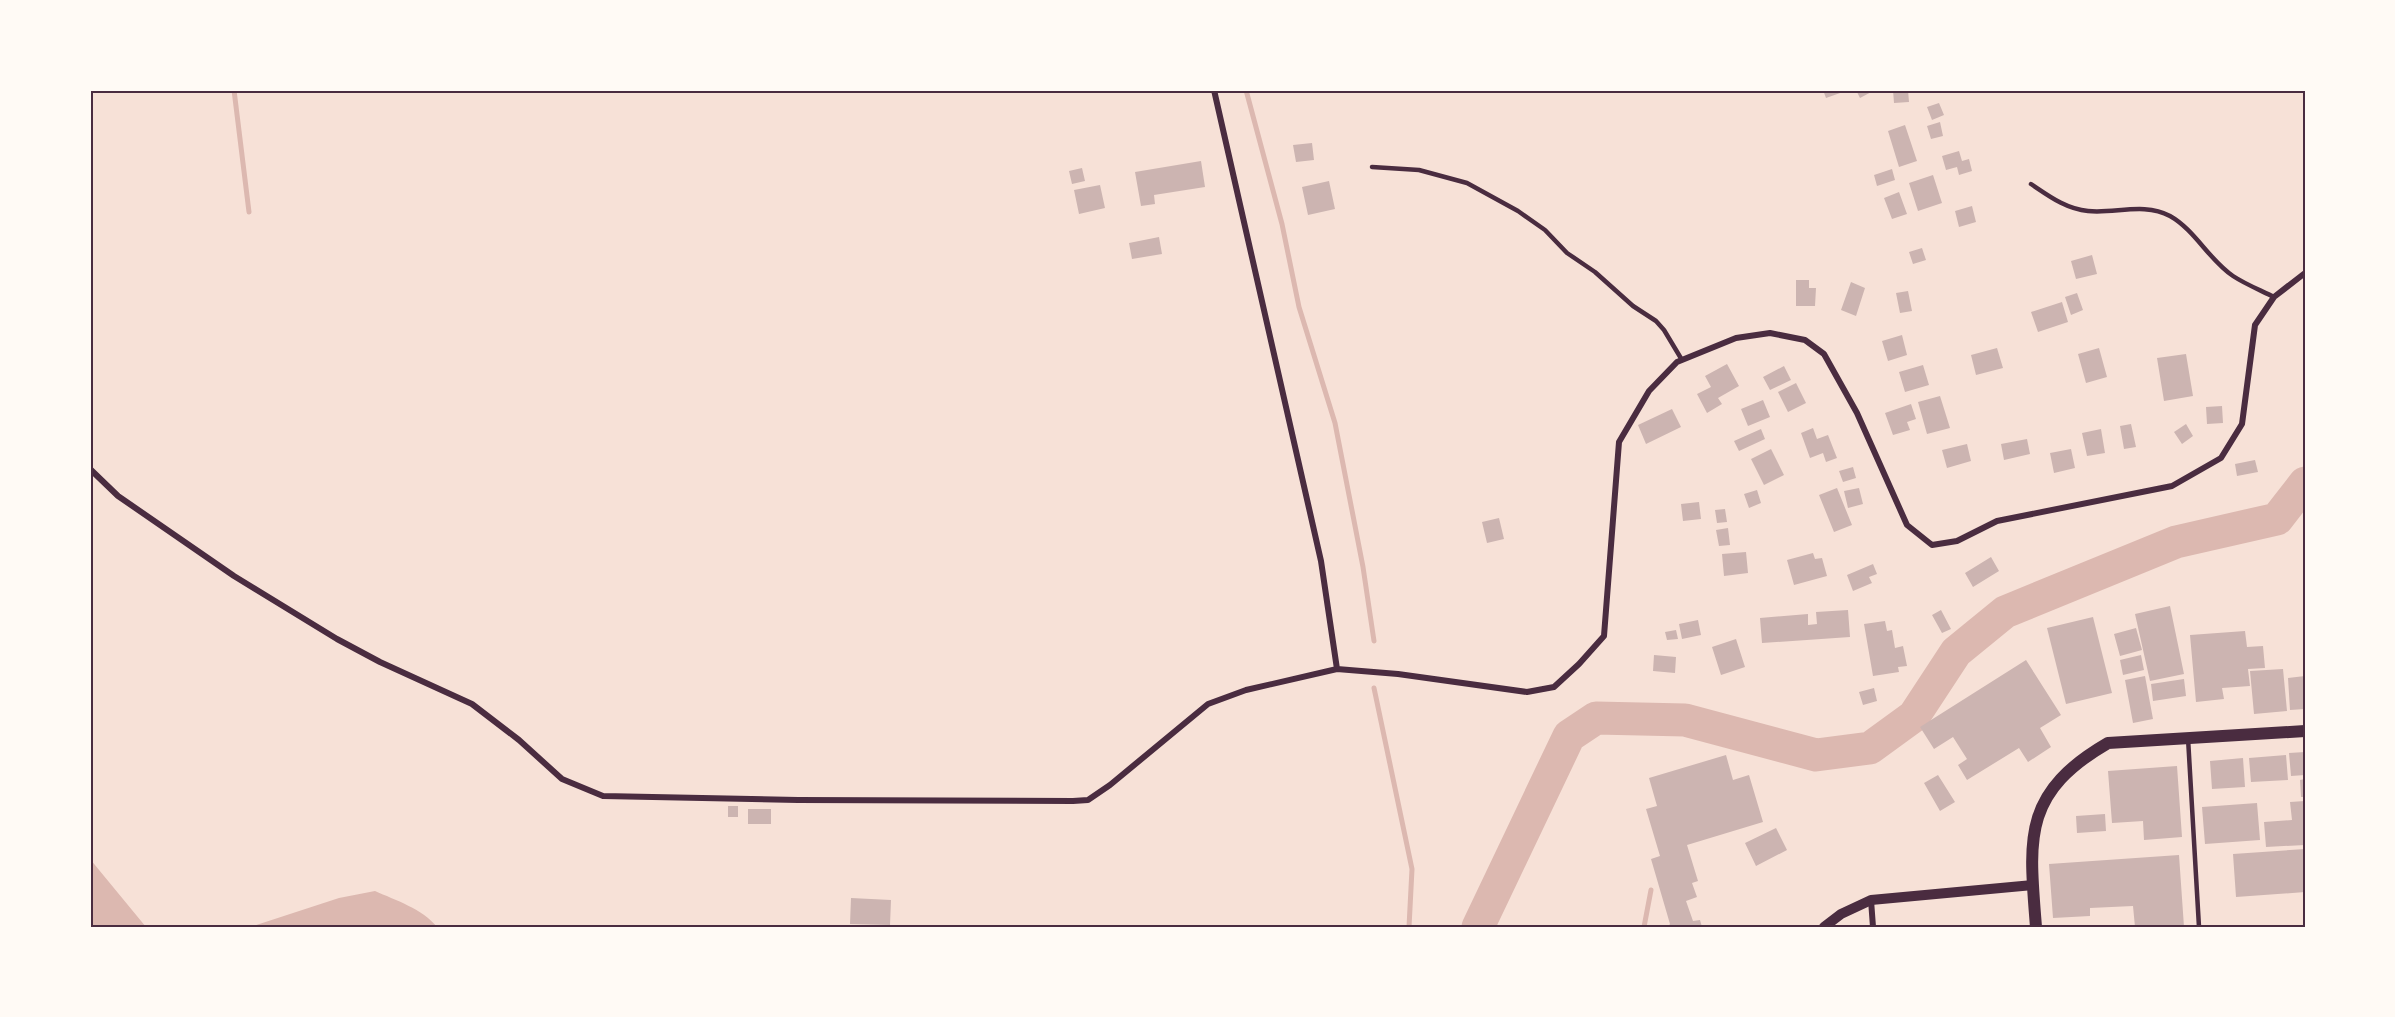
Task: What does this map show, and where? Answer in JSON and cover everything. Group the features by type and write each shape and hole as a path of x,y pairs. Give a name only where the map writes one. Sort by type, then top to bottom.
{"main road":[{"path":"2036,927 2033,885 2034,828 2046,796 2057,780 2086,755 2108,743 2305,731"}],"street":[{"path":"1214,90 1321,561 1337,669"},
{"path":"90,469 118,496 234,576 337,639 380,662 472,704 562,779 603,796 810,800 1088,800 1110,785 1208,704 1246,690 1337,669 1398,674 1527,692 1554,687 1580,664 1604,636 1619,442 1649,391 1677,362 1736,338 1770,333 1805,340 1824,354 1857,413 1907,525 1932,545 1957,541 1997,521 2172,486 2221,458 2242,424 2255,325 2274,297 2305,273"},
{"path":"1824,927 1841,914 1871,900 2033,885"},
{"path":"1871,900 1873,927"}],"lane":[{"path":"1372,167 1419,170 1467,183 1518,211 1545,230 1567,253 1595,272 1633,306 1656,321 1682,360"},
{"path":"2031,184 2060,203 2074,208 2103,212 2146,209 2169,216 2186,229 2232,275 2274,297"},
{"path":"2188,738 2199,927"}],"shaded area":[{"path":"90,859 146,927 90,927"},
{"path":"375,891 417,910 437,927 250,927 339,898"}],"building":[{"path":"1823,90 1842,90 1843,92 1826,98"},
{"path":"1856,90 1875,90 1860,98"},
{"path":"1893,90 1908,90 1909,102 1894,103"},
{"path":"1939,103 1944,115 1932,120 1927,107"},
{"path":"1940,122 1943,136 1931,139 1927,126"},
{"path":"1905,125 1917,161 1899,167 1888,131"},
{"path":"1312,143 1314,160 1296,162 1293,145"},
{"path":"1959,151 1962,161 1969,159 1972,171 1959,175 1957,167 1946,170 1942,156"},
{"path":"1201,161 1205,187 1154,195 1155,204 1141,206 1135,172"},
{"path":"1082,168 1085,181 1072,184 1069,171"},
{"path":"1892,169 1895,180 1877,186 1874,175"},
{"path":"1933,175 1942,203 1918,211 1909,183"},
{"path":"1329,181 1335,209 1308,215 1302,187"},
{"path":"1100,185 1105,208 1079,214 1074,190"},
{"path":"1899,192 1907,214 1892,219 1884,198"},
{"path":"1972,206 1976,222 1959,227 1955,211"},
{"path":"1159,237 1162,254 1132,259 1129,243"},
{"path":"1922,248 1926,260 1913,264 1909,252"},
{"path":"2092,255 2097,274 2076,279 2071,261"},
{"path":"1796,280 1809,280 1809,288 1816,288 1815,306 1796,306"},
{"path":"1851,282 1865,288 1856,316 1841,310"},
{"path":"1908,291 1912,311 1900,313 1896,293"},
{"path":"2077,293 2083,310 2071,315 2065,297"},
{"path":"2062,302 2068,322 2038,332 2031,312"},
{"path":"1902,335 1907,355 1888,361 1882,341"},
{"path":"1997,348 2003,368 1976,375 1971,355"},
{"path":"2099,348 2107,377 2086,383 2078,354"},
{"path":"2186,354 2193,396 2164,401 2157,358"},
{"path":"1727,364 1739,386 1718,398 1722,404 1707,413 1697,394 1711,387 1705,376"},
{"path":"1923,365 1929,385 1905,392 1899,372"},
{"path":"1784,366 1791,380 1770,390 1763,377"},
{"path":"1796,383 1806,403 1788,412 1778,392"},
{"path":"1940,396 1950,428 1927,434 1918,402"},
{"path":"1763,400 1770,417 1748,426 1741,409"},
{"path":"1911,404 1916,419 1907,422 1910,430 1893,435 1885,413"},
{"path":"2222,406 2223,423 2207,424 2206,407"},
{"path":"1672,409 1681,427 1646,444 1638,425"},
{"path":"2131,424 2136,447 2124,449 2120,426"},
{"path":"2186,424 2193,436 2182,444 2174,432"},
{"path":"1813,428 1817,439 1828,435 1837,458 1826,462 1823,453 1810,458 1801,433"},
{"path":"1761,429 1765,439 1739,451 1734,441"},
{"path":"2101,429 2105,453 2087,456 2082,433"},
{"path":"2027,439 2030,454 2004,460 2001,444"},
{"path":"1967,444 1971,461 1947,468 1942,450"},
{"path":"1771,449 1784,475 1764,485 1751,459"},
{"path":"2071,449 2075,468 2054,473 2050,453"},
{"path":"2255,460 2258,472 2237,476 2235,464"},
{"path":"1853,467 1856,478 1843,482 1839,471"},
{"path":"1837,488 1852,525 1834,532 1819,495"},
{"path":"1859,488 1863,504 1848,508 1844,491"},
{"path":"1757,490 1761,503 1749,508 1744,494"},
{"path":"1699,502 1701,519 1683,521 1681,504"},
{"path":"1725,509 1727,522 1717,523 1715,510"},
{"path":"1499,518 1504,539 1487,543 1482,522"},
{"path":"1728,528 1730,545 1719,546 1716,530"},
{"path":"1746,552 1748,573 1724,576 1722,554"},
{"path":"1813,553 1815,559 1822,558 1827,576 1794,585 1787,560"},
{"path":"1991,557 1999,571 1973,587 1965,573"},
{"path":"1873,564 1877,574 1869,577 1872,583 1853,591 1847,575"},
{"path":"2170,606 2184,674 2150,681 2135,614"},
{"path":"1848,610 1850,637 1762,643 1760,618 1808,614 1808,625 1817,624 1816,612"},
{"path":"1941,610 1951,629 1942,633 1932,615"},
{"path":"2093,617 2112,693 2066,704 2047,628"},
{"path":"1698,620 1701,635 1682,639 1679,624"},
{"path":"1885,621 1887,631 1892,630 1895,648 1903,646 1907,666 1898,667 1899,672 1873,676 1864,624"},
{"path":"2136,628 2142,650 2120,656 2114,634"},
{"path":"1676,630 1678,639 1667,640 1665,632"},
{"path":"2245,631 2247,647 2263,646 2265,668 2248,669 2250,686 2222,688 2224,699 2196,702 2190,635"},
{"path":"1736,639 1745,667 1721,675 1712,647"},
{"path":"1654,655 1676,657 1675,673 1653,671"},
{"path":"2141,655 2144,670 2123,675 2120,660"},
{"path":"2026,660 2061,715 2040,728 2051,747 2028,762 2019,748 1967,780 1958,765 1967,759 1953,737 1934,749 1920,727"},
{"path":"2283,669 2287,711 2254,714 2250,671"},
{"path":"2145,676 2153,719 2133,723 2125,680"},
{"path":"2305,676 2305,709 2290,710 2288,678"},
{"path":"2184,679 2186,696 2153,701 2151,684"},
{"path":"1874,688 1877,701 1863,705 1859,692"},
{"path":"2305,752 2305,775 2291,776 2289,753"},
{"path":"1726,755 1733,780 1749,775 1763,822 1687,845 1698,881 1692,883 1697,897 1686,901 1693,921 1700,920 1702,927 1668,927 1670,924 1651,859 1660,856 1646,809 1657,806 1649,778"},
{"path":"2286,755 2288,780 2251,782 2249,758"},
{"path":"2243,758 2245,787 2212,789 2210,761"},
{"path":"2177,766 2182,837 2144,840 2143,821 2112,823 2108,771"},
{"path":"1938,775 1955,802 1940,811 1924,783"},
{"path":"2305,779 2305,797 2301,797 2300,780"},
{"path":"2305,801 2305,845 2266,847 2264,822 2292,820 2290,802"},
{"path":"2257,803 2260,840 2205,844 2202,807"},
{"path":"728,806 738,806 738,817 728,817"},
{"path":"748,809 771,809 771,824 748,824"},
{"path":"2105,814 2106,831 2077,833 2076,816"},
{"path":"1776,828 1787,850 1756,866 1745,843"},
{"path":"2305,849 2305,892 2236,897 2233,854"},
{"path":"2179,855 2184,927 2135,927 2133,906 2090,908 2090,916 2053,918 2049,864"},
{"path":"851,898 891,900 890,925 850,924"}],"waterway":[{"path":"234,90 249,212"},
{"path":"1246,90 1282,224 1299,307 1335,423 1363,567 1374,641"},
{"path":"1478,927 1569,736 1596,718 1685,720 1816,755 1870,748 1914,716 1956,652 2005,612 2176,542 2277,519 2305,483"},
{"path":"1374,688 1412,869 1409,927"},
{"path":"1644,927 1651,890"}]}
